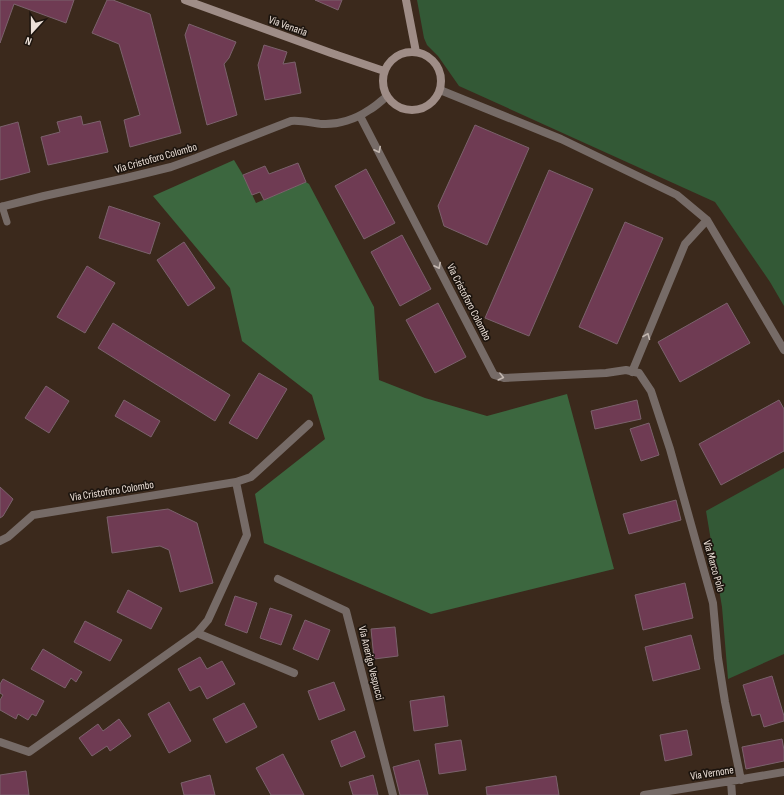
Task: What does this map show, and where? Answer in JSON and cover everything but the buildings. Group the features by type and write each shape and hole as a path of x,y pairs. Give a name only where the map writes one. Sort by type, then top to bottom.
{"street":[{"name":"Via Venaria","path":"185,0 331,53 384,70"},
{"path":"406,0 416,52"},
{"path":"407,52 416,52 429,57 437,65 441,82 440,90 436,98 420,110 413,111 402,109 394,105 386,97 382,85 384,70 389,62 397,56 407,52"},
{"path":"440,90 561,139 677,195 707,220 784,350"},
{"name":"Via Cristoforo Colombo","path":"1,207 171,167 291,120 336,124 360,116 386,97"},
{"name":"Via Cristoforo Colombo","path":"360,116 494,375 504,378 606,373 626,370 632,372"},
{"path":"632,372 685,244 707,220"},
{"name":"Via Marco Polo","path":"632,372 639,374 650,391 670,449 713,602 718,658 725,702 741,780"},
{"name":"Via Cristoforo Colombo","path":"0,541 8,537 33,515 236,482 252,477 309,424"},
{"path":"0,742 29,752 197,633 208,620 247,535 236,482"},
{"name":"Via Anerigo Vespucci","path":"278,579 346,610 393,795"},
{"path":"197,633 294,673"},
{"name":"Via Vernone","path":"644,795 784,772"},
{"path":"731,781 732,795"}],"lane":[{"path":"1,207 7,222"}],"green space":[{"path":"417,0 784,0 784,306 770,282 715,202 459,86 438,56 427,45 424,38"},
{"path":"234,160 256,203 306,182 309,184 374,307 379,380 425,398 487,416 567,394 614,569 431,614 264,543 255,494 325,439 312,395 242,341 230,288 153,196"},
{"path":"784,468 784,654 728,679 722,607 706,511"}]}
